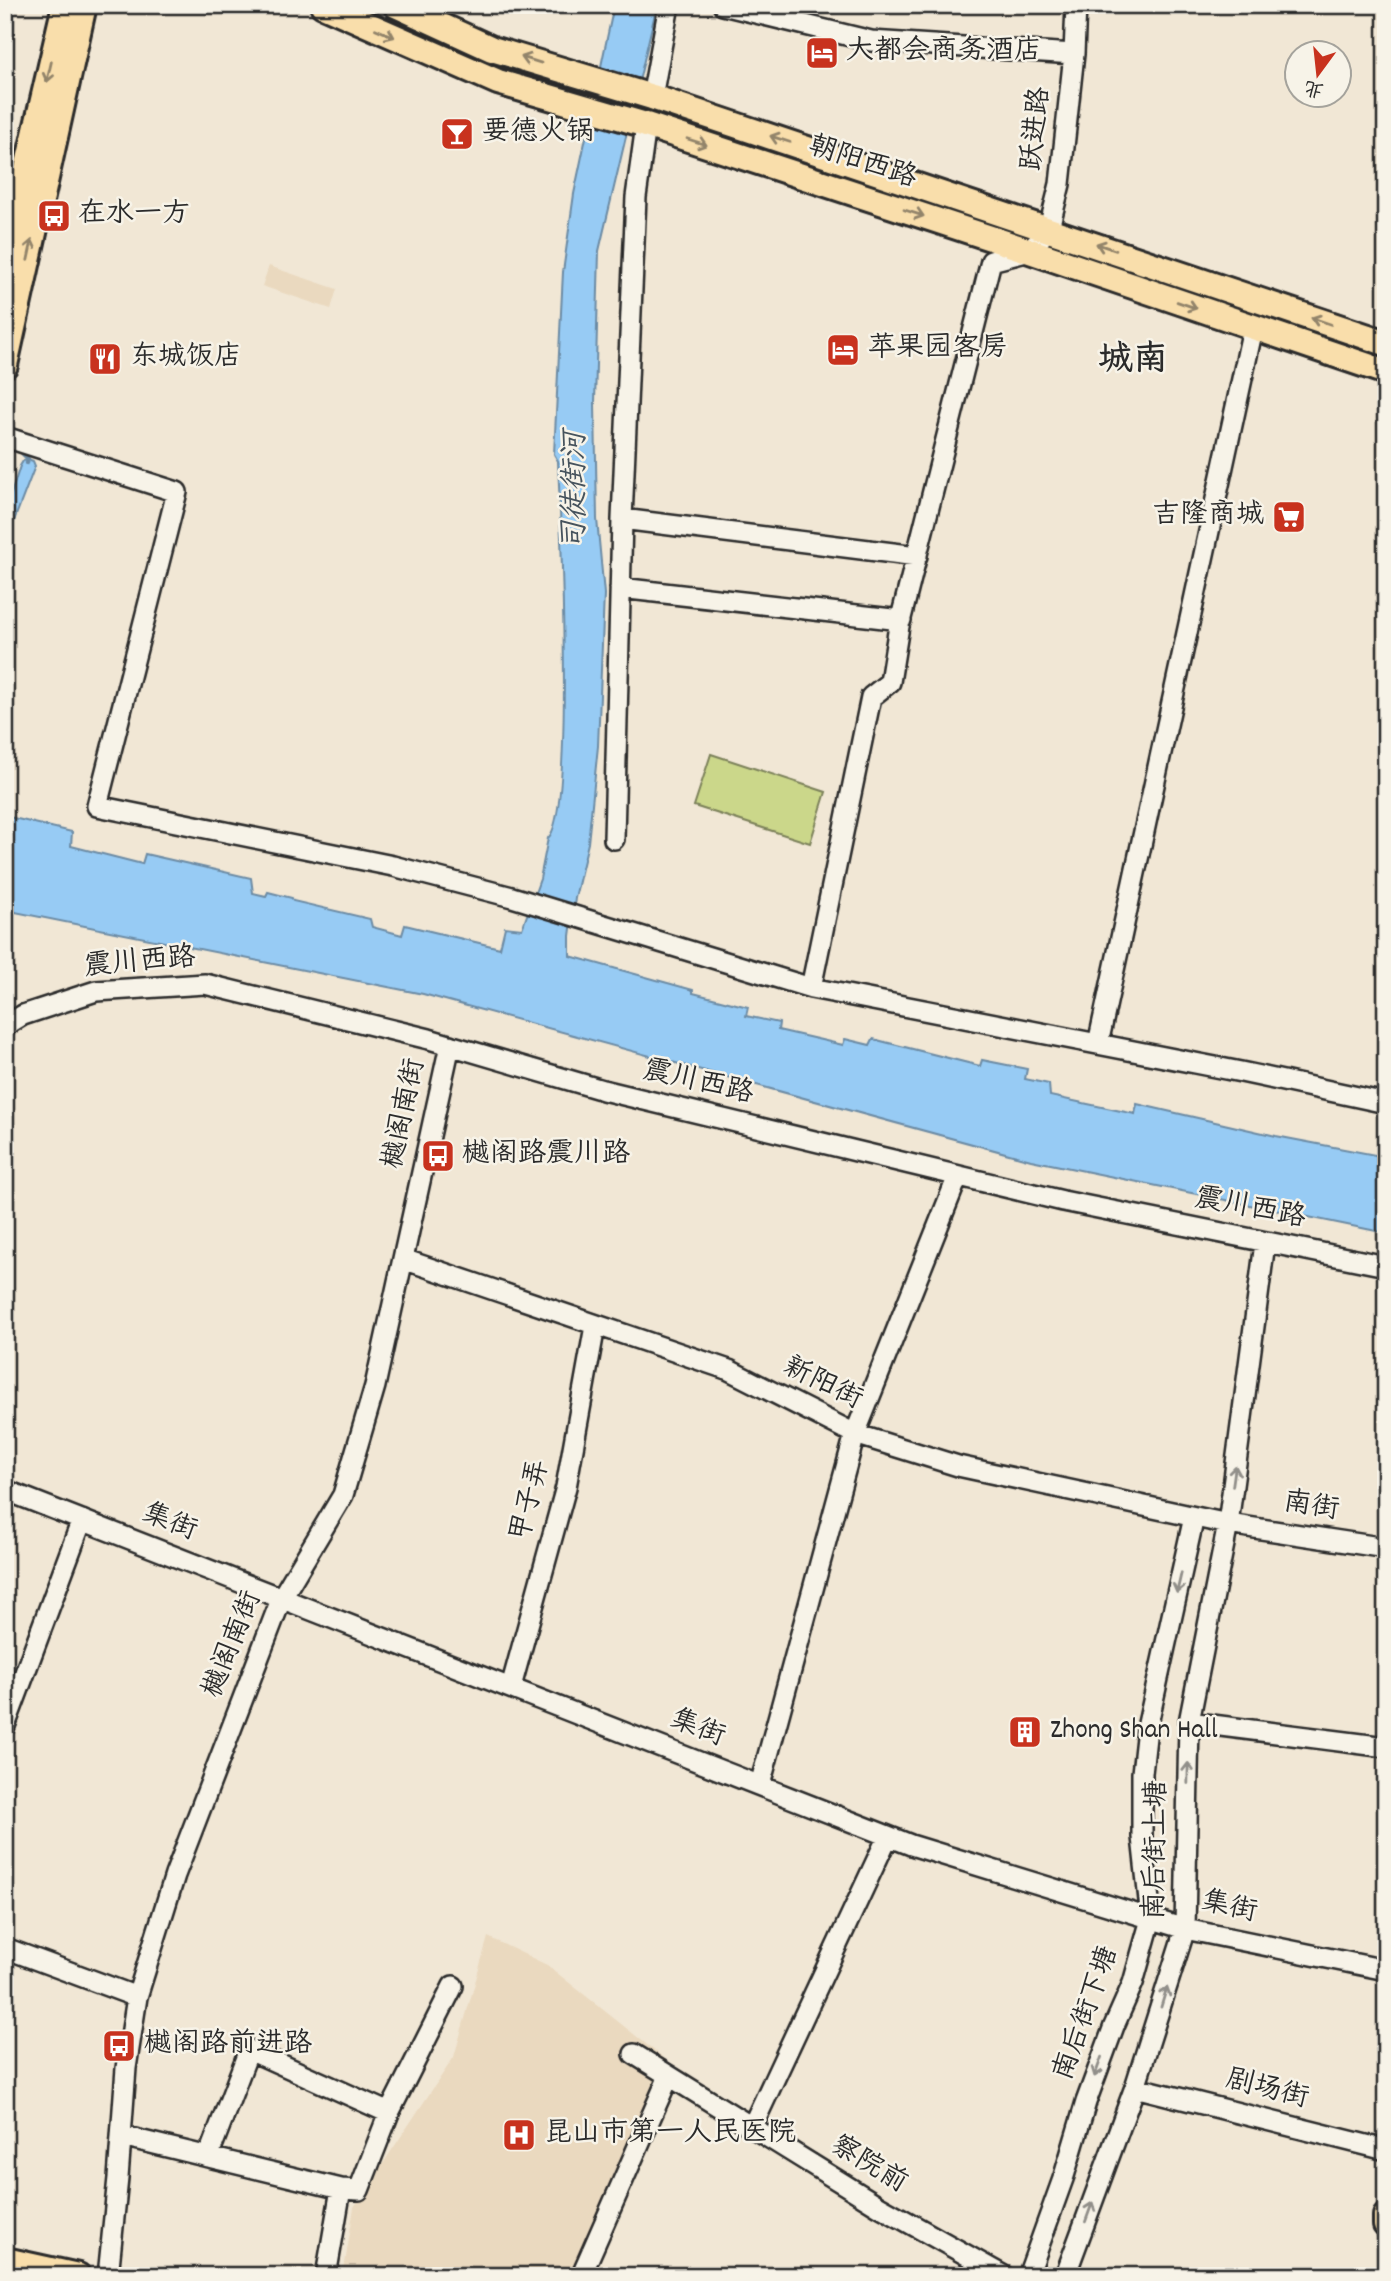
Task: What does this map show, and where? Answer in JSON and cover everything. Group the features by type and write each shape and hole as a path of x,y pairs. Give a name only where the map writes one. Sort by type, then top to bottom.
{"main road":[{"path":"5,264 65,5"},
{"path":"5,365 84,5"},
{"name":"朝阳西路","path":"323,5 498,82 639,123 1030,251 1386,372"},
{"name":"朝阳西路","path":"396,5 492,49 646,95 1386,343"},
{"path":"1386,2216 1386,2224"},
{"path":"5,2260 79,2276"}],"street":[{"path":"646,95 669,5"},
{"path":"723,5 871,41 1074,54"},
{"name":"跃进路","path":"1030,251 1049,228 1060,184 1074,54 1076,5"},
{"path":"614,839 622,519 639,123"},
{"path":"811,988 871,697 890,682 901,620 991,261 1030,251"},
{"path":"1098,1044 1253,327"},
{"path":"5,437 177,492 97,806 393,866 512,897 811,988 1386,1103"},
{"path":"622,519 917,556"},
{"path":"620,588 901,620"},
{"name":"震川西路","path":"5,1026 23,1015 96,991 205,984 450,1045 603,1090 1063,1201 1386,1266"},
{"name":"樾阁南街","path":"108,2276 126,2068 137,1997 175,1875 282,1597 343,1495 375,1387 450,1045"},
{"path":"760,1785 855,1434 958,1175"},
{"name":"南后街上塘","path":"1065,2276 1135,2087 1185,1929 1189,1722 1228,1524 1265,1243"},
{"name":"新阳街","path":"403,1259 729,1370 855,1434 958,1466 1228,1524"},
{"name":"甲子弄","path":"511,1687 566,1487 596,1326"},
{"name":"集街","path":"5,1490 911,1845 1185,1929 1386,1970"},
{"name":"南后街下塘","path":"1028,2276 1064,2176 1086,2102 1133,1983 1151,1919 1142,1837 1142,1773 1147,1728 1194,1517"},
{"path":"5,1726 82,1520"},
{"name":"南街","path":"1228,1524 1386,1548"},
{"path":"1189,1722 1386,1747"},
{"path":"752,2127 888,1836"},
{"path":"5,1948 137,1997"},
{"path":"122,2136 341,2189 359,2190 389,2113 453,1986"},
{"path":"208,2157 249,2050 389,2113"},
{"name":"察院前","path":"634,2054 879,2206 1004,2276"},
{"path":"581,2276 669,2076"},
{"name":"剧场街","path":"1135,2087 1386,2150"},
{"path":"326,2276 341,2189"}],"shaded area":[{"path":"269,266 337,289 331,309 262,286"},
{"name":"昆山市第一人民医院","path":"488,1937 547,1965 670,2063 570,2276 343,2276 354,2207 454,2057"}],"green space":[{"path":"711,754 826,792 810,843 694,806"}],"water":[{"name":"司徒街河","path":"614,5 657,5 599,251 595,403 597,519 604,594 598,746 588,843 575,898 570,956 748,1007 746,1016 779,1023 778,1030 843,1045 845,1039 870,1045 873,1039 980,1066 982,1060 1027,1069 1025,1079 1049,1084 1050,1096 1135,1114 1137,1104 1276,1136 1386,1157 1386,1233 1031,1160 423,994 5,910 5,816 72,832 71,846 142,864 145,854 251,878 253,893 266,896 268,892 292,898 293,901 370,919 372,927 402,935 405,925 500,948 505,927 522,929 540,879 548,838 556,817 561,776 564,722 563,596 558,461 554,454 563,272 574,194"},
{"path":"28,459 33,461 35,466 5,544 5,513 20,466"}],"waterway":[{"path":"22,453 28,459 27,463"}],"place":[{"name":"大都会商务酒店","path":"822,53"},
{"name":"要德火锅","path":"457,134"},
{"name":"在水一方","path":"54,216"},
{"name":"苹果园客房","path":"843,350"},
{"name":"东城饭店","path":"105,359"},
{"name":"吉隆商城","path":"1289,517"},
{"name":"樾阁路震川路","path":"438,1156"},
{"name":"Zhong Shan Hall","path":"1025,1732"},
{"name":"樾阁路前进路","path":"119,2046"},
{"name":"昆山市第一人民医院","path":"519,2135"}],"district":[{"name":"城南","path":"1133,362"}]}
